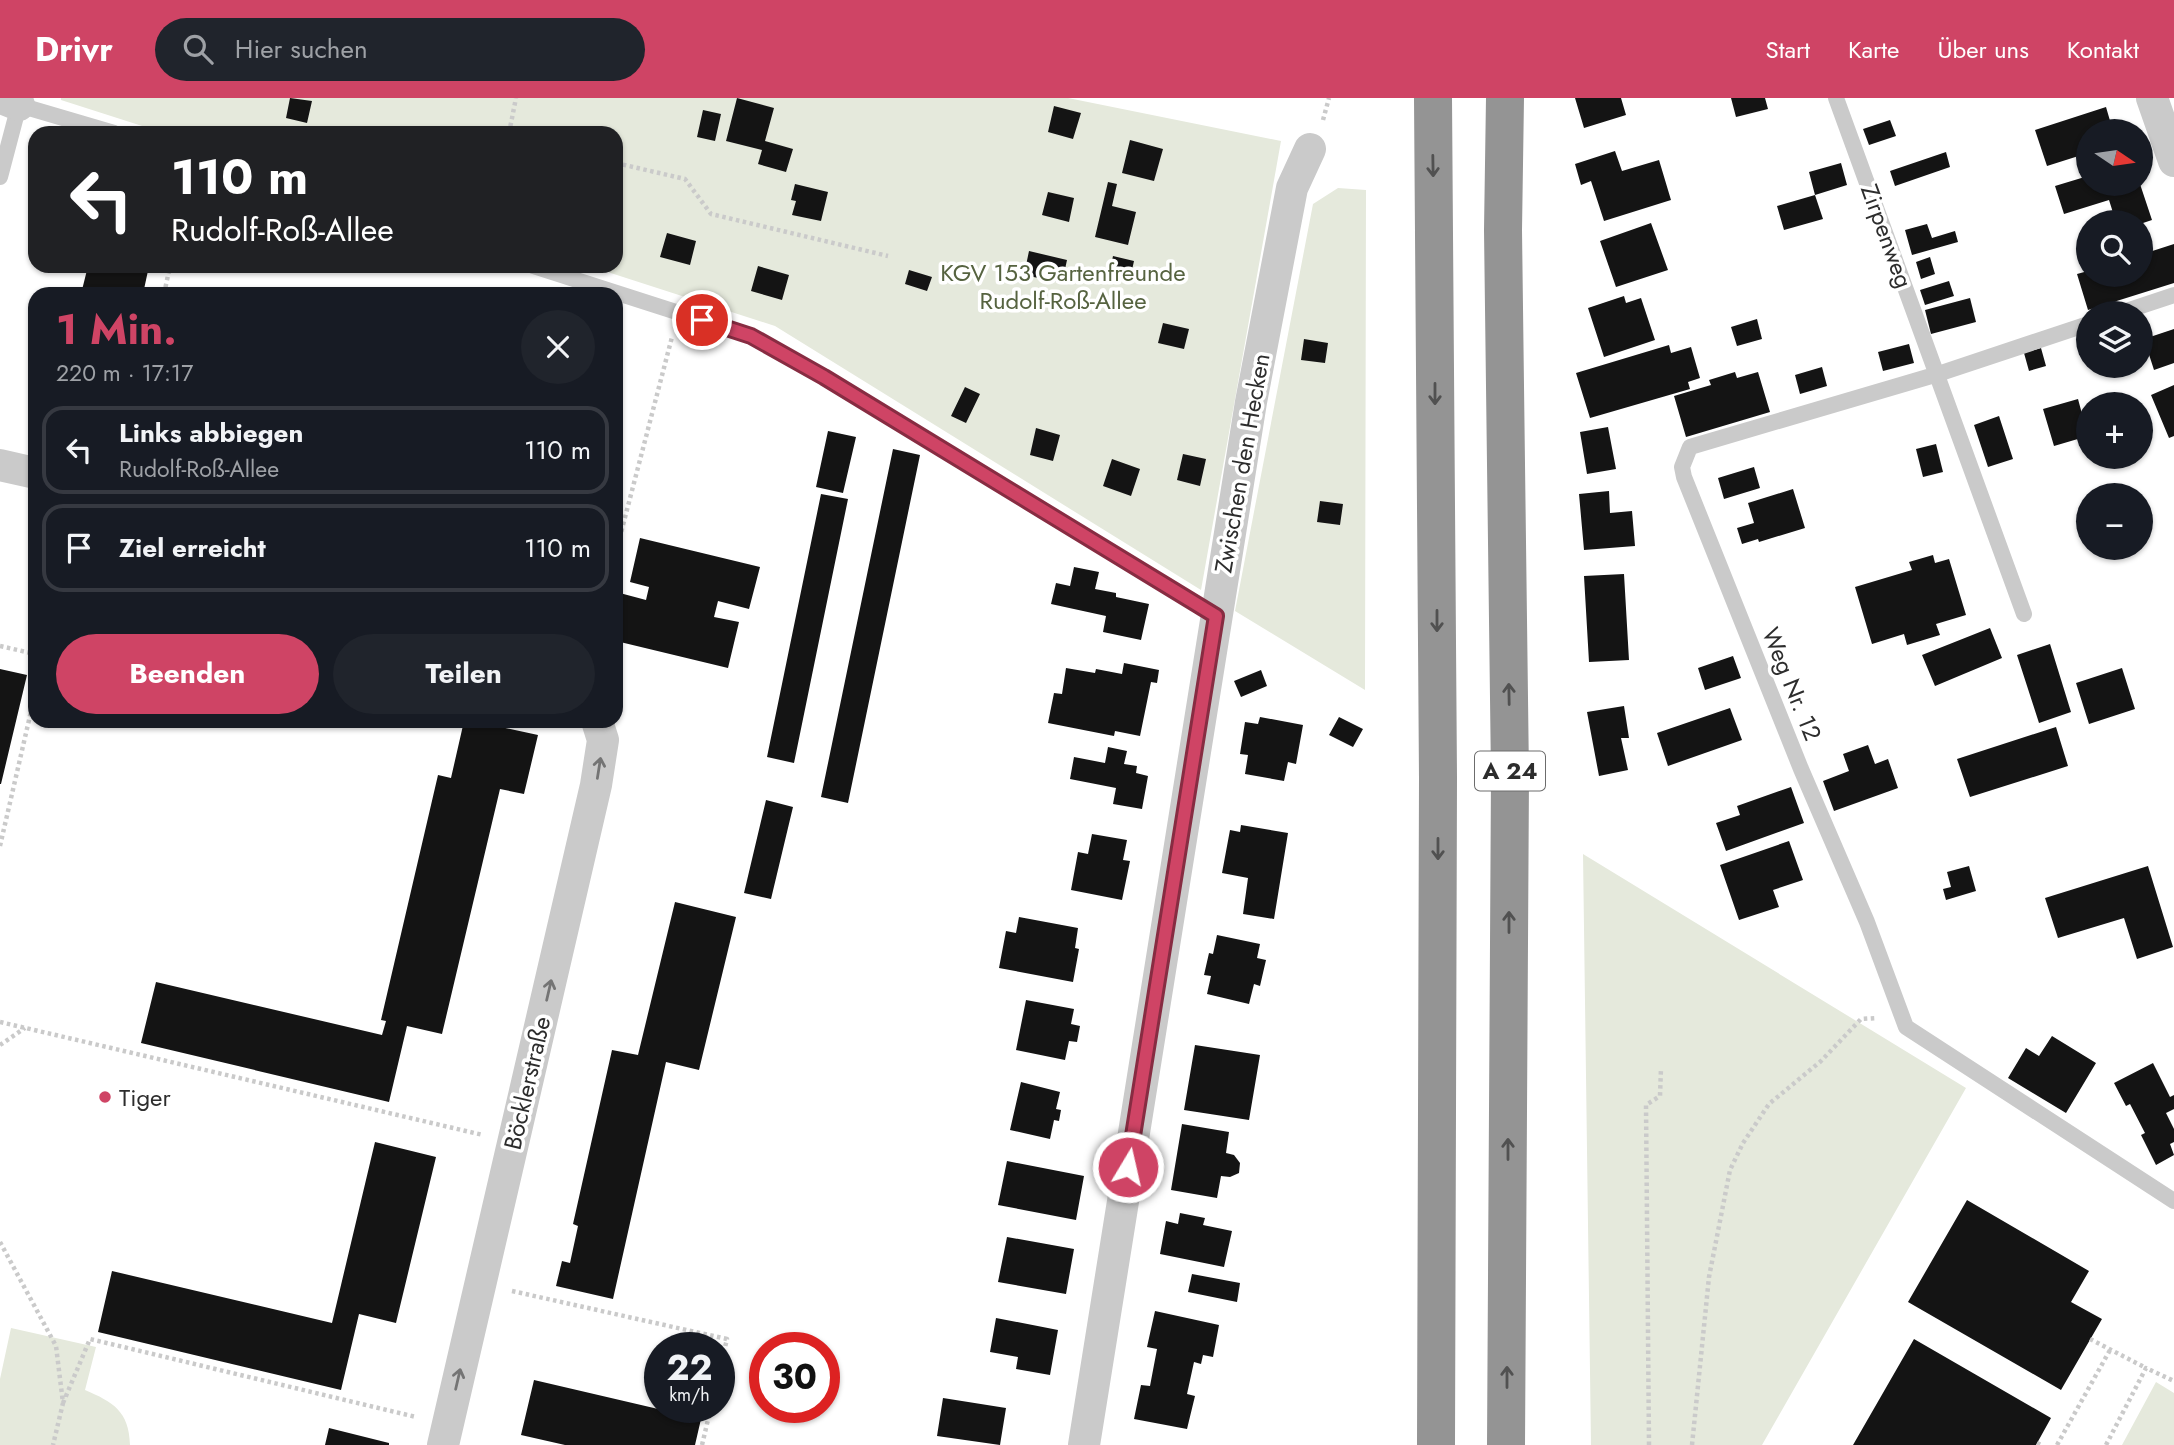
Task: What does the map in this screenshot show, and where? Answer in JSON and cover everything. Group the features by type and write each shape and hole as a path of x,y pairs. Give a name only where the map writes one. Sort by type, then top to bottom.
{"highway":[{"path":"1433,98 1438,765 1436,1445"},
{"name":"A 24","path":"1504,98 1503,230 1510,776 1506,1445"}],"street":[{"path":"2152,98 2174,161"},
{"name":"Zwischen den Hecken","path":"1084,1445 1251,402 1292,188 1310,149"},
{"path":"0,465 28,471"},
{"name":"Böcklerstraße","path":"445,1435 596,785 603,740 599,728"}],"lane":[{"name":"Zirpenweg","path":"1836,98 2024,614"},
{"path":"0,177 10,101 91,126"},
{"path":"555,273 598,287"},
{"path":"623,295 751,336 824,377 1216,616"},
{"path":"2153,302 2174,295"},
{"name":"Weg Nr. 12","path":"1906,1027 1867,922 1801,769 1682,467 1690,447 1938,374 2076,328"},
{"path":"1906,1027 2174,1201"}],"path":[{"path":"510,126 516,98"},
{"path":"623,165 685,179 711,214 888,256"},
{"path":"623,525 678,313"},
{"path":"0,646 28,652"},
{"path":"0,846 28,724"},
{"path":"1692,1445 1709,1277 1730,1170 1742,1143 1769,1104 1821,1060 1861,1019 1888,1017 1906,1027"},
{"path":"0,1022 513,1142"},
{"path":"0,1045 25,1028"},
{"path":"1649,1445 1646,1105 1660,1096 1661,1068"},
{"path":"0,1242 56,1346 63,1403"},
{"path":"481,1284 696,1332"},
{"path":"53,1445 63,1403 90,1339 445,1435"},
{"path":"2090,1339 2174,1381"},
{"path":"2057,1445 2110,1350"},
{"path":"2106,1445 2146,1368"},
{"path":"702,1445 707,1423"}],"green space":[{"name":"KGV 153 Gartenfreunde Rudolf-Roß-Allee","path":"1068,98 1281,141 1201,590 775,326 611,273 623,273 623,126 142,126 61,100"},
{"path":"1338,188 1366,190 1365,690 1235,611 1313,204"},
{"path":"1583,854 1966,1088 1762,1445 1591,1445"},
{"path":"11,1328 96,1347 85,1390 118,1409 129,1433 130,1445 0,1445 0,1379"},
{"path":"2156,1382 2174,1393 2174,1445 2122,1445"}],"building":[{"path":"290,98 312,101 307,123 286,118"},
{"path":"737,98 774,108 765,141 793,149 786,172 758,164 762,150 726,141"},
{"path":"1575,98 1621,98 1626,115 1584,128"},
{"path":"1731,98 1765,98 1768,109 1736,117"},
{"path":"1054,106 1081,113 1073,139 1048,132"},
{"path":"2106,107 2110,119 2076,119 2076,157 2047,166 2035,130"},
{"path":"703,110 721,114 715,141 697,137"},
{"path":"1890,120 1896,136 1869,145 1863,129"},
{"path":"1130,140 1163,149 1154,181 1122,173"},
{"path":"1615,151 1622,171 1659,160 1671,200 1604,221 1591,181 1581,185 1575,164"},
{"path":"1946,152 1950,167 1895,186 1890,171"},
{"path":"1841,163 1847,185 1815,195 1809,172"},
{"path":"2076,180 2076,196 2144,196 2149,210 2112,210 2109,200 2064,214 2055,186"},
{"path":"1108,182 1117,184 1112,206 1136,212 1128,245 1095,237"},
{"path":"795,184 828,192 821,221 792,215 796,201 791,200"},
{"path":"1048,192 1074,198 1069,222 1042,215"},
{"path":"1815,195 1823,219 1784,230 1777,206"},
{"path":"1651,223 1668,270 1616,287 1600,241"},
{"path":"1927,224 1932,238 1955,231 1958,242 1912,255 1905,230"},
{"path":"667,233 696,241 690,265 660,257"},
{"path":"2174,244 2174,283 2117,301 2085,301 2081,287 2153,287 2153,251"},
{"path":"1029,251 1067,260 1062,283 1024,275"},
{"path":"1113,256 1134,261 1130,279 1109,274"},
{"path":"1930,257 1935,274 1921,279 1916,262"},
{"path":"758,266 789,275 782,300 751,291"},
{"path":"909,270 932,277 927,291 905,284"},
{"path":"86,273 148,273 144,287 83,287"},
{"path":"1949,281 1954,296 1925,305 1920,290"},
{"path":"1624,296 1626,303 1641,298 1655,340 1604,357 1588,308"},
{"path":"1970,298 1976,322 1931,334 1925,310"},
{"path":"1757,319 1762,339 1737,346 1731,327"},
{"path":"1163,323 1189,329 1184,349 1158,343"},
{"path":"2174,329 2174,363 2154,370 2153,336"},
{"path":"1304,339 1328,343 1325,363 1301,360"},
{"path":"1909,344 1914,363 1883,371 1878,352"},
{"path":"1669,345 1671,353 1691,347 1700,378 1688,382 1690,389 1590,418 1576,373"},
{"path":"2041,348 2046,366 2029,371 2024,353"},
{"path":"1822,367 1827,386 1800,394 1795,375"},
{"path":"1735,372 1737,378 1758,372 1770,412 1686,437 1674,396 1711,385 1709,380"},
{"path":"2174,385 2174,436 2169,438 2153,394"},
{"path":"965,387 980,394 966,423 951,416"},
{"path":"2076,400 2076,440 2054,446 2043,409"},
{"path":"1999,416 2013,459 1988,467 1974,425"},
{"path":"1608,427 1616,469 1587,474 1580,432"},
{"path":"1036,428 1060,435 1053,461 1030,455"},
{"path":"828,431 856,437 843,493 816,487"},
{"path":"1936,444 1943,472 1923,477 1916,449"},
{"path":"893,449 920,455 848,803 821,797"},
{"path":"1183,454 1206,459 1200,486 1177,480"},
{"path":"1112,459 1140,469 1131,496 1103,486"},
{"path":"1754,467 1760,488 1724,499 1718,478"},
{"path":"1793,489 1805,528 1759,542 1758,539 1742,544 1737,528 1754,523 1748,503"},
{"path":"1609,491 1610,513 1632,511 1635,546 1584,550 1579,494"},
{"path":"821,494 848,499 794,763 767,757"},
{"path":"1320,501 1343,504 1340,525 1317,522"},
{"path":"640,538 760,567 749,609 718,601 714,617 739,622 728,668 623,643 623,594 646,600 649,587 630,582"},
{"path":"1933,555 1935,563 1949,559 1966,615 1936,624 1940,635 1907,645 1904,634 1872,644 1855,587 1912,570 1909,562"},
{"path":"1074,567 1099,572 1095,589 1149,604 1141,640 1103,632 1106,616 1051,604 1056,583 1070,586"},
{"path":"1624,574 1629,660 1589,662 1584,576"},
{"path":"1990,628 2002,658 1935,686 1922,655"},
{"path":"2050,644 2071,712 2039,723 2017,655"},
{"path":"1733,656 1741,678 1705,690 1698,668"},
{"path":"1124,663 1159,670 1157,683 1151,682 1140,736 1115,731 1114,736 1048,723 1054,693 1062,694 1066,668 1095,673 1096,669 1122,674"},
{"path":"2122,668 2135,709 2089,724 2076,683"},
{"path":"0,669 27,675 1,784 0,784"},
{"path":"1261,670 1267,686 1241,697 1234,681"},
{"path":"1624,706 1629,738 1621,738 1628,770 1599,776 1587,712"},
{"path":"1730,708 1742,740 1668,766 1657,733"},
{"path":"1260,717 1303,725 1296,764 1288,762 1284,781 1245,774 1248,755 1240,754 1245,722 1258,724"},
{"path":"1339,717 1363,729 1353,747 1329,735"},
{"path":"2056,727 2068,766 1970,797 1957,759"},
{"path":"462,728 506,728 538,735 524,794 500,789 442,1034 407,1026 389,1102 141,1043 156,982 382,1035 386,1021 381,1020 438,775 451,778"},
{"path":"1868,745 1875,764 1888,759 1898,788 1834,811 1823,781 1849,771 1843,754"},
{"path":"1108,747 1127,751 1124,764 1137,766 1136,773 1148,776 1142,809 1113,804 1116,788 1070,779 1074,757 1105,763"},
{"path":"1791,787 1804,823 1726,851 1716,823 1740,815 1737,806"},
{"path":"766,800 793,807 771,899 744,893"},
{"path":"1241,825 1288,833 1274,919 1243,914 1248,878 1222,873 1230,830 1240,832"},
{"path":"1092,834 1127,840 1123,860 1130,861 1122,900 1071,890 1078,852 1088,854"},
{"path":"1789,841 1803,880 1773,890 1779,907 1739,920 1720,865"},
{"path":"1969,866 1976,891 1946,900 1943,889 1951,887 1947,872"},
{"path":"2148,866 2173,947 2137,959 2124,918 2058,938 2045,898"},
{"path":"675,902 736,917 699,1070 666,1062 613,1299 556,1286 562,1261 570,1263 578,1226 573,1224 612,1050 638,1055"},
{"path":"1019,917 1078,928 1075,948 1079,949 1073,982 999,968 1006,931 1016,933"},
{"path":"1217,935 1260,944 1257,958 1266,960 1260,986 1254,984 1249,1004 1207,994 1211,976 1204,975"},
{"path":"1026,1000 1074,1009 1071,1024 1080,1026 1077,1042 1069,1041 1065,1060 1016,1050"},
{"path":"2052,1036 2096,1063 2066,1113 2008,1078 2026,1048 2039,1056"},
{"path":"1195,1045 1260,1055 1249,1120 1184,1110"},
{"path":"2153,1063 2170,1097 2174,1095 2174,1109 2166,1113 2174,1129 2174,1142 2170,1144 2174,1155 2156,1165 2141,1135 2145,1133 2130,1104 2126,1106 2114,1083"},
{"path":"1021,1082 1060,1092 1056,1109 1061,1110 1059,1121 1054,1120 1050,1139 1010,1130"},
{"path":"1182,1124 1229,1132 1226,1153 1234,1155 1240,1163 1239,1173 1230,1177 1221,1176 1217,1198 1171,1190"},
{"path":"375,1142 436,1157 396,1323 359,1314 341,1390 98,1332 112,1271 332,1323"},
{"path":"1007,1161 1084,1176 1076,1220 998,1205"},
{"path":"1967,1200 2089,1271 2071,1302 2102,1319 2061,1390 1908,1302"},
{"path":"1180,1213 1205,1218 1203,1225 1232,1231 1224,1267 1160,1254 1166,1221 1178,1224"},
{"path":"1007,1237 1074,1249 1066,1294 998,1282"},
{"path":"1192,1274 1240,1283 1237,1302 1188,1292"},
{"path":"1155,1311 1219,1325 1213,1357 1203,1355 1201,1364 1194,1362 1187,1394 1195,1396 1187,1429 1134,1419 1141,1385 1150,1386 1157,1349 1147,1347"},
{"path":"996,1318 1058,1330 1050,1375 1016,1369 1018,1357 990,1352"},
{"path":"1914,1339 2051,1418 2036,1445 1853,1445"},
{"path":"534,1380 644,1406 644,1423 700,1423 695,1445 565,1445 521,1435"},
{"path":"943,1398 1006,1408 1000,1445 937,1436"},
{"path":"329,1428 389,1443 389,1445 325,1445"}],"place":[{"name":"Tiger","path":"105,1097"}],"route":[{"path":"702,320 751,336 824,377 1216,616 1128,1167"}]}
